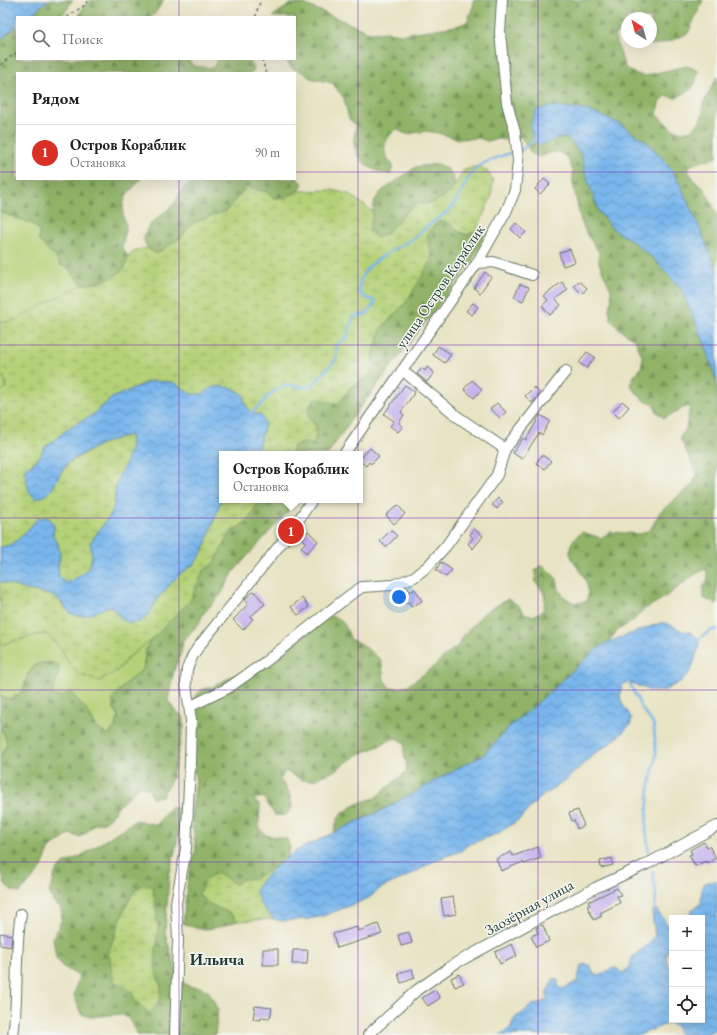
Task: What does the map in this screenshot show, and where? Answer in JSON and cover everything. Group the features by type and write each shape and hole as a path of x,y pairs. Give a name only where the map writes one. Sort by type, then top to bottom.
{"street":[{"name":"улица Остров Кораблик","path":"346,451 477,263 506,212 515,190 518,161 514,132 507,103 500,33 502,0"},
{"path":"477,263 493,262 532,275"},
{"path":"402,370 458,417 505,449"},
{"path":"190,707 228,688 362,586 393,585 414,577 428,566 446,546 497,475 505,449 566,371"},
{"path":"175,1035 178,939 176,903 186,849 190,764 191,720 186,684 187,669 199,646 291,531 310,503"},
{"name":"Заозёрная улица","path":"368,1035 417,990 456,963 595,888 647,864 717,826"},
{"path":"13,1035 17,1011 17,935 21,914"}],"path":[{"path":"68,16 85,5 88,0"},
{"path":"256,16 261,0"},
{"path":"0,65 16,53"},
{"path":"262,60 266,72"}],"green space":[{"path":"48,0 73,0 66,11 58,16 29,16"},
{"path":"90,0 164,0 152,16 79,16"},
{"path":"473,0 703,0 688,33 670,41 657,44 657,12 621,12 621,32 614,35 625,67 634,73 644,76 686,66 698,70 696,81 692,88 676,98 666,96 659,103 657,115 672,129 682,132 692,130 699,123 703,114 703,104 717,77 717,157 689,166 688,171 697,184 706,192 717,216 717,271 680,184 667,164 647,142 618,123 589,111 554,106 541,145 557,138 567,138 573,143 581,154 584,169 599,212 610,226 620,234 630,239 655,260 681,289 707,349 717,384 717,604 703,598 703,588 708,579 706,569 697,573 665,597 643,610 633,621 618,630 608,642 593,652 531,709 512,724 482,756 399,801 333,833 339,816 356,804 375,798 407,771 404,751 405,743 396,738 387,741 359,754 332,772 313,780 303,780 285,771 280,780 289,793 292,808 285,816 275,815 263,797 253,799 260,805 259,827 265,835 287,839 290,848 287,858 253,880 243,879 235,885 204,882 199,895 207,903 230,913 238,921 205,929 191,926 183,923 188,878 196,849 191,816 196,781 193,766 192,734 196,715 192,705 195,696 203,689 213,687 232,676 247,674 267,667 323,616 330,616 339,619 345,625 351,640 360,643 381,660 384,680 390,688 401,688 410,684 435,666 441,659 459,645 464,635 484,613 508,599 518,605 524,613 533,616 543,611 545,602 544,596 542,590 536,583 535,571 542,564 557,579 559,589 564,597 574,603 586,602 588,594 587,584 571,555 570,548 573,540 582,532 601,538 610,532 641,534 650,530 660,512 693,484 697,474 680,438 686,429 690,406 664,418 657,412 653,403 644,401 630,385 634,376 641,368 643,358 635,340 618,328 611,320 609,310 612,300 611,290 599,263 599,252 587,235 580,218 573,183 573,171 567,157 558,152 549,153 540,157 531,153 520,135 507,140 498,139 487,141 479,138 458,139 426,131 406,134 396,129 389,137 385,146 386,155 393,165 391,174 374,170 364,163 357,154 354,146 356,125 349,119 344,98 332,83 310,78 303,72 291,68 287,60 296,60 296,16 274,16 291,4 304,4 371,33 389,32 402,34 457,26 467,22 474,4"},
{"path":"16,27 16,60 188,60 193,66 213,68 217,60 250,60 254,68 252,72 16,72 16,180 140,180 127,194 123,204 123,216 126,226 122,247 128,257 127,263 118,274 107,280 83,284 74,276 69,268 60,265 54,255 39,241 39,230 31,223 0,212 0,40"},
{"path":"437,164 449,171 454,181 455,185 447,195 437,201 413,205 386,234 377,238 369,231 375,200 382,191 416,167"},
{"path":"479,166 487,171 493,180 491,197 477,230 467,235 458,231 450,223 440,221 432,227 427,236 432,255 429,265 406,302 381,329 372,358 374,368 367,376 350,388 337,404 315,398 309,406 308,417 316,429 316,436 313,444 302,443 293,447 291,451 257,451 265,424 250,412 243,394 234,389 211,388 203,394 191,394 173,382 150,381 112,398 91,416 73,425 44,448 39,458 24,470 29,491 52,489 62,470 69,462 99,445 130,435 131,446 125,466 116,485 114,507 109,517 90,543 92,558 88,568 79,576 66,583 58,577 60,555 58,544 53,535 54,525 38,518 17,541 0,547 0,392 6,388 4,377 0,376 0,321 6,322 15,320 83,284 99,283 118,274 125,267 128,257 136,250 147,248 156,254 182,237 187,229 195,222 226,211 246,187 266,192 274,198 285,198 298,191 332,190 349,194 373,212 369,231 377,238 386,234 413,205 433,203 450,193 464,170"},
{"path":"296,177 303,184 298,191 285,198 274,198 266,192 246,187 226,211 195,222 187,229 182,237 156,254 148,247 144,240 148,227 174,204 183,188 195,180 296,180"},
{"path":"0,212 31,223 39,230 39,241 54,255 60,265 69,268 74,276 92,285 0,436"},
{"path":"440,221 450,223 458,231 467,235 477,230 485,236 471,263 354,415 330,451 291,451 293,447 302,443 313,443 316,435 316,429 314,423 308,417 309,406 315,398 344,397 350,388 367,376 381,329 406,302 432,255 427,236 432,227"},
{"path":"220,503 258,503 246,522 230,533 214,563 203,571 190,601 151,640 130,656 117,671 99,681 79,675 71,667 62,650 47,634 36,635 3,644 0,641 0,582 49,595 58,599 65,608 82,616 110,606 130,623 148,615 158,598 179,575 194,564 205,546"},
{"path":"258,503 295,503 234,571 222,593 203,614 199,623 183,641 181,653 174,670 168,700 174,710 184,717 184,727 172,778 162,796 152,798 149,789 140,786 116,808 111,817 104,822 94,824 87,832 79,837 70,834 50,848 41,869 20,893 10,889 7,887 0,869 0,754 2,754 7,744 0,727 0,694 1,697 11,699 18,695 24,687 28,674 38,664 50,663 59,665 58,675 51,695 61,697 70,692 85,708 98,729 108,735 115,727 119,717 114,709 112,699 125,684 143,669 146,649 151,640 190,601 203,571 214,563 230,533 246,522"},
{"path":"47,634 62,650 71,667 117,671 130,656 151,640 146,649 143,669 125,684 114,709 119,717 115,727 108,735 98,729 85,708 70,693 61,697 51,695 58,675 59,666 54,664 46,662 34,666 28,674 24,687 18,695 11,699 1,697 0,641 3,644 36,635"},
{"path":"0,727 7,744 2,754 0,754"},
{"path":"169,808 180,808 180,829 169,876 165,933 177,974 181,981 190,987 200,987 209,992 218,1010 215,1035 137,1035 129,1019 121,1014 91,1017 81,1014 74,995 79,976 62,966 56,958 53,938 62,919 61,908 53,901 49,891 53,883 55,873 62,865 81,856 136,820 157,825","holes":["153,887 158,927 155,967 161,988 135,1000 132,991 109,951 124,910 135,890"]},
{"path":"278,865 262,880 260,904 274,919 238,921 230,913 207,903 199,894 206,880 219,873 235,885 243,879 253,879"},
{"path":"144,884 153,887 158,927 155,967 161,988 160,998 156,1007 149,1013 135,1000 131,991 113,980 109,951 124,910 135,890"}],"water":[{"path":"0,0 48,0 29,16 16,16 16,27 0,40"},
{"path":"554,106 589,111 618,123 647,142 667,164 680,184 717,271 717,384 707,349 681,289 655,260 630,239 620,234 610,226 599,212 584,169 581,154 573,143 567,138 557,138 541,145 534,140 530,126 536,110"},
{"path":"150,381 173,382 191,394 203,394 211,388 222,386 234,389 243,394 245,404 250,412 261,415 265,424 257,451 219,451 220,503 205,546 194,564 172,582 158,598 148,615 140,622 130,623 121,619 116,611 110,606 87,615 80,616 71,614 60,600 53,596 0,582 0,547 17,541 38,518 48,517 54,525 53,535 58,544 60,555 58,567 59,577 66,583 79,576 88,568 92,558 90,543 109,517 114,507 116,485 125,465 131,446 130,435 99,445 69,462 62,470 52,489 44,496 35,499 29,491 24,470 39,458 44,448 73,425 91,416 112,398"},
{"path":"660,623 667,623 682,631 690,632 699,639 699,646 692,668 688,675 680,682 663,691 651,691 629,682 623,684 620,698 631,717 631,724 611,743 595,753 567,779 540,797 521,818 499,833 468,845 461,851 438,859 410,875 381,888 369,898 323,916 309,919 281,921 274,919 260,904 256,890 264,878 274,868 292,854 379,812 482,756 512,724 531,709 593,652 608,642"},
{"path":"717,880 717,1029 703,1035 679,1035 676,1027 669,1023 705,1023 705,915 690,915 692,910 701,903 702,888 705,883"},
{"path":"655,908 669,926 669,948 667,956 669,1023 639,1035 500,1035 510,1029 515,1017 520,1015 532,1005 547,1000 547,992 554,978 558,980 558,985 562,989 577,982 581,966 585,964 590,965 594,974 599,976 613,968 622,973 630,967 632,957 650,943 655,935 652,913"}],"building":[{"path":"544,179 550,184 540,194 535,189"},
{"path":"516,223 526,232 520,238 511,229"},
{"path":"570,249 575,262 563,266 559,253"},
{"path":"485,272 491,277 480,293 474,288"},
{"path":"579,281 587,288 582,294 574,286"},
{"path":"562,282 568,290 555,299 561,305 550,315 542,306 548,300 544,296"},
{"path":"520,284 529,287 523,301 514,297"},
{"path":"473,303 478,307 472,315 466,311"},
{"path":"438,346 451,354 445,363 433,355"},
{"path":"587,352 595,357 587,368 579,363"},
{"path":"427,367 434,373 427,382 417,374 422,368 425,371"},
{"path":"472,380 482,389 474,398 464,389"},
{"path":"405,385 415,392 401,412 404,415 399,423 403,426 398,432 390,426 394,421 384,414"},
{"path":"534,387 540,393 532,403 525,396"},
{"path":"622,401 629,407 619,418 613,412"},
{"path":"497,403 506,412 500,418 490,409"},
{"path":"540,415 550,421 542,435 539,433 522,459 513,453 523,438 526,440"},
{"path":"370,448 379,456 371,464 369,462 366,466 363,464 363,456"},
{"path":"542,455 551,461 545,469 536,463"},
{"path":"498,498 503,502 497,509 492,505"},
{"path":"398,505 405,514 394,524 386,515"},
{"path":"474,529 483,536 473,549 468,544 473,538 470,535"},
{"path":"391,530 397,536 386,547 380,541"},
{"path":"308,531 318,541 307,553 301,547 306,542 302,538"},
{"path":"441,562 452,570 446,577 436,570"},
{"path":"407,587 410,592 415,589 422,601 411,607 409,602 405,604 397,591"},
{"path":"254,591 265,604 250,617 253,619 243,630 233,620 248,604 245,599"},
{"path":"302,598 309,607 298,615 291,607"},
{"path":"578,810 584,826 577,829 574,820 572,821 569,813"},
{"path":"704,842 707,847 709,846 716,858 707,863 706,861 695,866 689,855 692,854 690,850"},
{"path":"538,847 541,858 524,864 523,862 501,871 496,859 511,852 513,856"},
{"path":"612,858 613,865 601,868 600,861"},
{"path":"617,888 621,895 617,896 620,903 600,913 602,916 594,920 587,906 590,905 588,902"},
{"path":"453,897 456,914 444,916 441,899"},
{"path":"378,924 382,934 337,948 333,934 357,927 358,931"},
{"path":"543,925 549,941 536,947 531,936 538,933 536,928"},
{"path":"409,932 412,943 401,946 398,935"},
{"path":"0,933 12,935 11,947 0,945"},
{"path":"512,944 517,956 500,964 495,952"},
{"path":"263,949 278,949 278,965 263,965"},
{"path":"293,950 308,950 307,964 292,964"},
{"path":"412,969 415,978 401,983 398,973"},
{"path":"459,974 464,983 455,987 451,978"},
{"path":"435,990 440,998 428,1006 422,998"},
{"path":"255,1006 272,1008 270,1018 261,1017 261,1020 253,1019"}],"waterway":[{"path":"521,150 534,140"},
{"path":"250,413 259,407 267,397 281,387 292,385 307,387 314,384 336,359 337,344 347,337 353,318 358,315 366,315 375,303 375,301 364,297 359,292 360,282 364,273 380,258 417,236 426,227 447,212 454,204 466,181 474,170 490,160 510,153"},
{"path":"699,639 710,631 717,629"},
{"path":"629,682 642,709 654,727 656,755 649,790 646,829 649,855"},
{"path":"653,872 656,896 655,908"}],"place":[{"name":"Остров Кораблик","path":"291,531"}],"district":[{"name":"Ильича","path":"217,959"}]}
